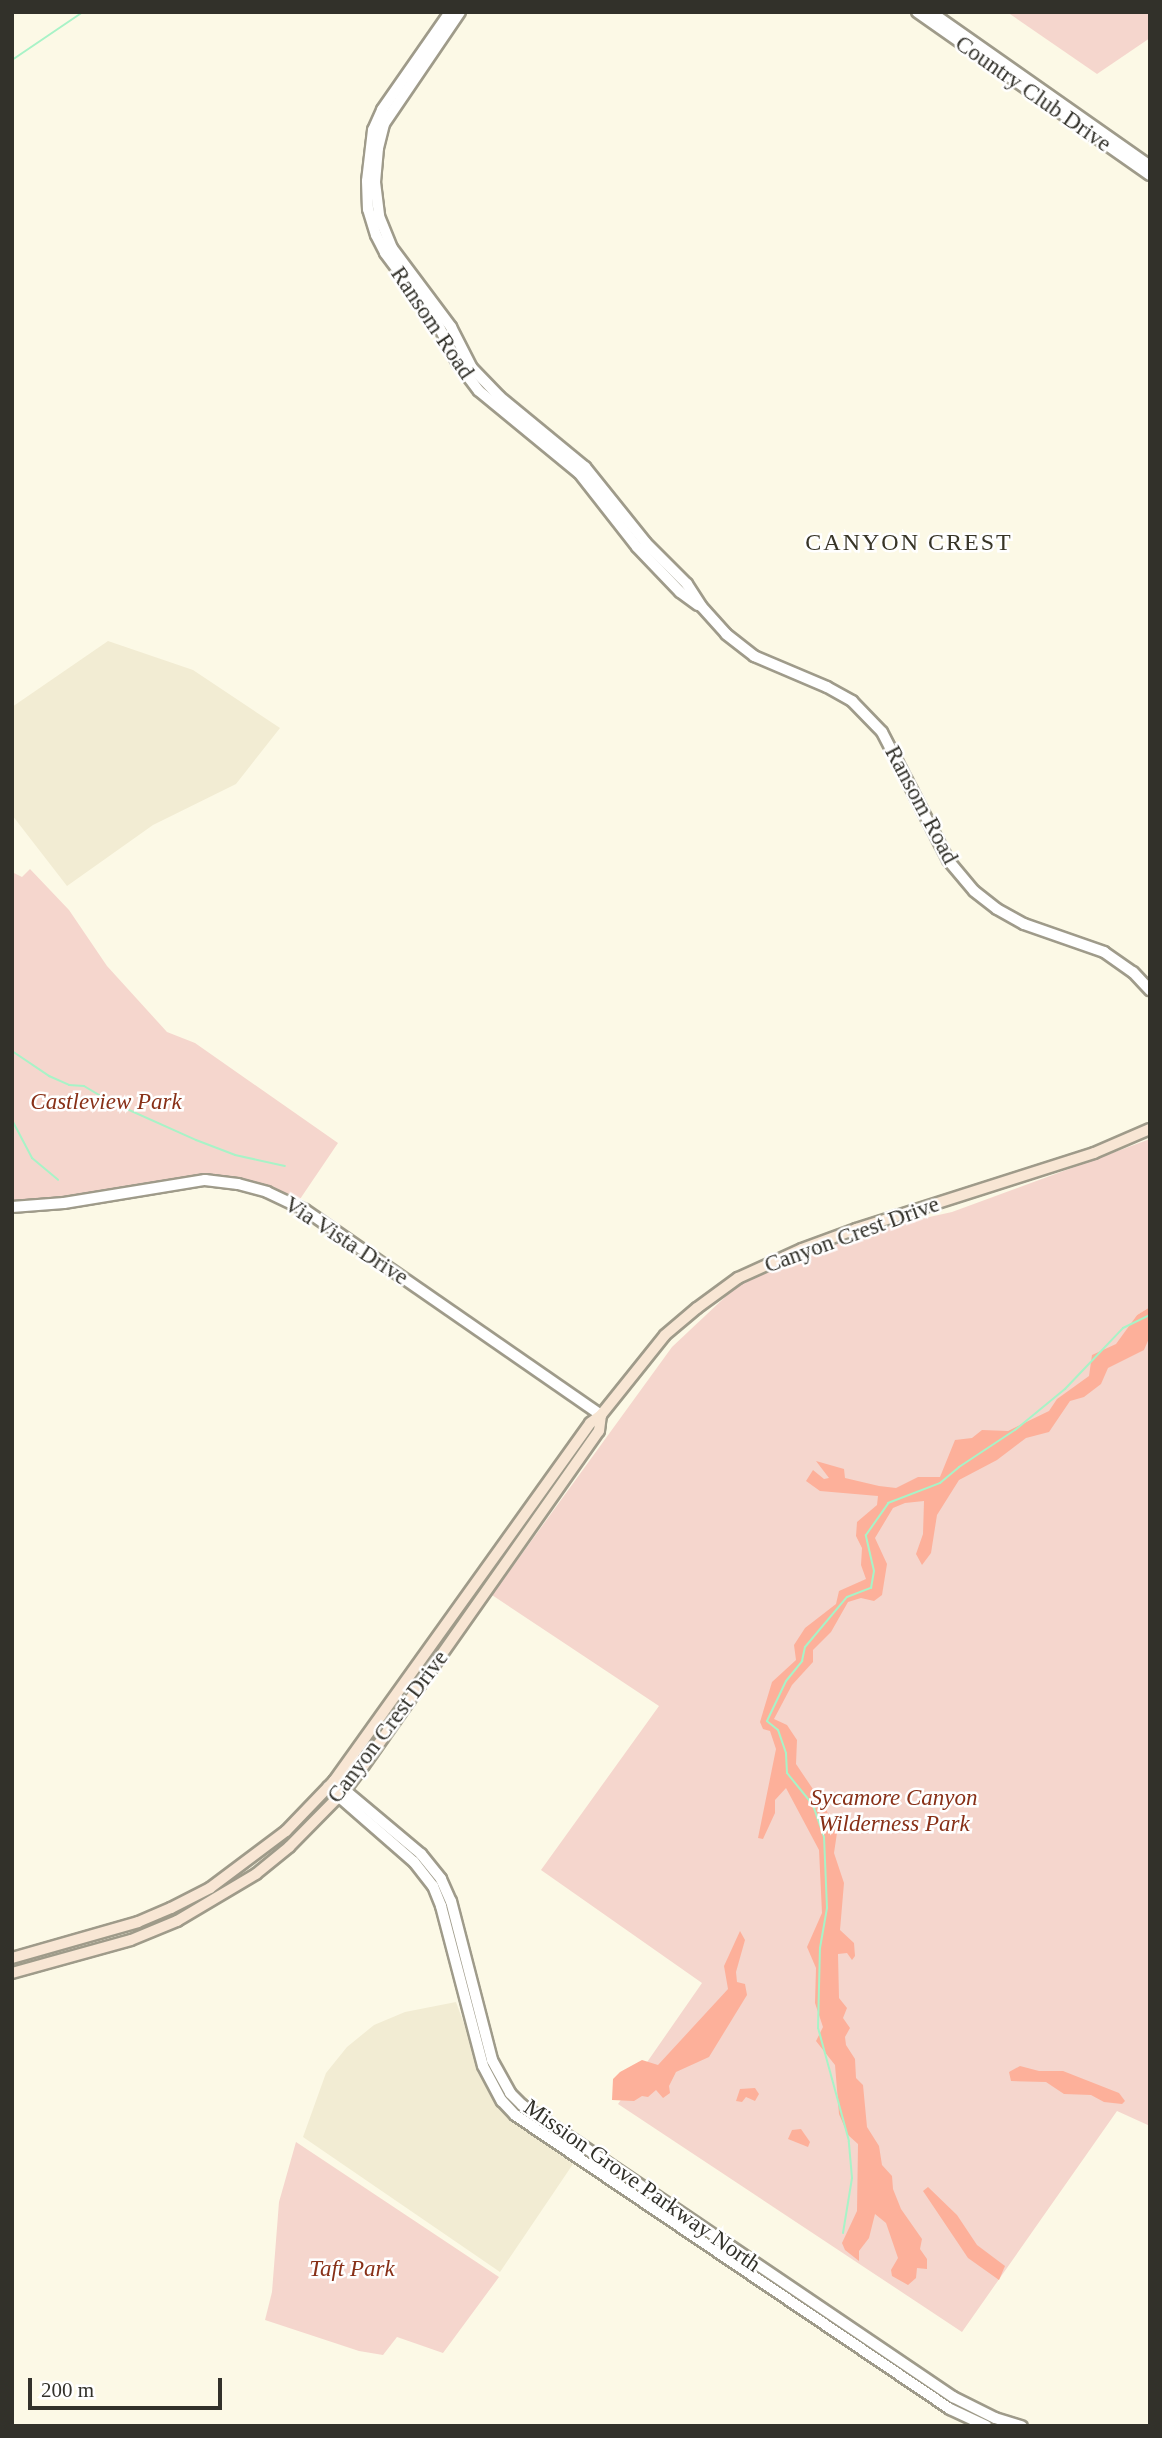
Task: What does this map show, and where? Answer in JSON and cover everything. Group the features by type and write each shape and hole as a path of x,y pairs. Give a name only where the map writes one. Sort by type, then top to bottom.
{"main road":[{"name":"Canyon Crest Drive","path":"12,1958 138,1922 210,1888 286,1831 331,1784 590,1423 601,1415 665,1335 738,1278 856,1229 1094,1153 1150,1129"},
{"name":"Canyon Crest Drive","path":"12,1973 131,1940 177,1921 256,1874 342,1793 599,1431 601,1415"}],"street":[{"name":"Ransom Road","path":"450,12 382,110 373,130 367,181 368,209 376,235 384,253 436,321 457,362 479,391 579,473 636,547 680,592 702,607"},
{"name":"Ransom Road","path":"460,12 401,98 381,133 375,182 384,232 403,264 451,327 465,358 485,384 585,467 646,543 687,584 702,607 726,634 754,656 827,687 852,701 882,732 948,860 981,898 1024,924 1104,952 1133,972 1150,990"},
{"name":"Country Club Drive","path":"917,12 1150,176"},
{"name":"Country Club Drive","path":"931,12 1150,166"},
{"name":"Via Vista Drive","path":"12,1207 64,1203 205,1180 239,1184 267,1192 305,1210 601,1415"},
{"name":"Mission Grove Parkway North","path":"331,1784 421,1854 441,1879 451,1900 492,2060 501,2079 522,2105 953,2397 995,2418 1021,2426"},
{"name":"Mission Grove Parkway North","path":"342,1793 414,1862 433,1886 441,1906 483,2066 502,2101 515,2115 950,2409 986,2426"}],"shaded area":[{"path":"108,641 193,670 280,728 236,784 153,825 67,886 12,815 12,707"},
{"path":"1150,1307 1150,1336 1144,1350 1108,1368 1101,1384 1084,1397 1070,1401 1049,1432 1026,1438 997,1460 959,1480 937,1515 931,1553 922,1565 916,1554 923,1534 924,1501 905,1503 893,1508 875,1538 887,1564 882,1595 874,1601 861,1598 848,1602 831,1632 813,1650 813,1662 792,1685 774,1719 787,1725 797,1740 796,1764 825,1807 837,1833 834,1853 844,1883 840,1930 854,1943 855,1956 852,1960 847,1953 838,1954 839,1998 847,2008 843,2018 850,2028 845,2037 846,2045 855,2059 856,2078 863,2085 867,2127 879,2146 882,2165 892,2176 893,2189 901,2209 922,2239 920,2249 927,2259 927,2269 917,2268 916,2278 908,2285 892,2276 891,2270 898,2258 886,2223 875,2214 869,2238 859,2251 859,2261 845,2250 842,2243 857,2211 858,2144 848,2135 839,2114 835,2065 816,2041 823,2027 815,2003 816,1968 807,1947 822,1913 819,1850 786,1788 775,1800 775,1813 763,1839 758,1838 776,1749 770,1731 763,1729 760,1722 772,1682 796,1660 794,1645 805,1628 836,1604 839,1591 866,1579 861,1565 862,1548 856,1536 857,1522 877,1505 878,1496 820,1491 806,1481 813,1470 824,1479 829,1478 816,1461 844,1469 845,1478 879,1486 896,1488 918,1477 940,1477 955,1440 972,1438 982,1430 1008,1431 1049,1411 1057,1399 1089,1376 1092,1355 1116,1344 1137,1315"},
{"path":"740,1931 745,1940 736,1972 737,1982 745,1984 747,1995 709,2057 676,2072 669,2086 670,2093 663,2098 656,2090 648,2097 642,2096 634,2101 612,2100 613,2079 620,2072 642,2060 658,2065 728,1989 724,1966"},
{"path":"456,2002 489,2092 519,2126 573,2164 500,2272 303,2137 326,2073 347,2047 374,2025 405,2012"},
{"path":"1020,2066 1039,2071 1063,2071 1119,2093 1125,2101 1122,2104 1104,2102 1091,2095 1064,2094 1046,2082 1011,2081 1009,2072"},
{"path":"755,2088 759,2094 755,2101 746,2097 742,2102 736,2101 740,2089"},
{"path":"801,2129 810,2142 808,2147 788,2139 792,2130"},
{"path":"928,2187 957,2215 977,2245 1005,2266 999,2280 968,2258 923,2191"}],"green space":[{"path":"1007,12 1150,12 1150,38 1097,74"},
{"name":"Castleview Park","path":"30,869 69,910 107,966 167,1032 195,1043 338,1143 296,1205 218,1181 12,1207 12,872 22,877"},
{"name":"Sycamore Canyon Wilderness Park","path":"1150,1139 1150,1307 1137,1315 1124,1334 1150,1336 1150,2126 1117,2111 962,2332 618,2104 702,1983 541,1870 659,1706 492,1595 672,1347 740,1283 805,1253 875,1229 952,1212"},
{"name":"Taft Park","path":"296,2142 499,2277 443,2353 397,2337 383,2355 359,2351 265,2320 272,2292 279,2202"}],"waterway":[{"path":"12,60 83,12"},
{"path":"12,1051 49,1076 69,1085 84,1086 109,1101 196,1140 235,1155 285,1166"},
{"path":"12,1120 32,1158 58,1180"},
{"path":"843,2233 852,2178 849,2141 818,2028 820,1948 827,1908 824,1837 813,1805 787,1773 786,1753 778,1730 767,1721 786,1681 802,1661 805,1647 847,1597 871,1588 874,1571 866,1535 888,1503 940,1483 959,1467 1015,1430 1065,1389 1123,1328 1150,1315"}],"district":[{"name":"CANYON CREST","path":"909,543"}]}
